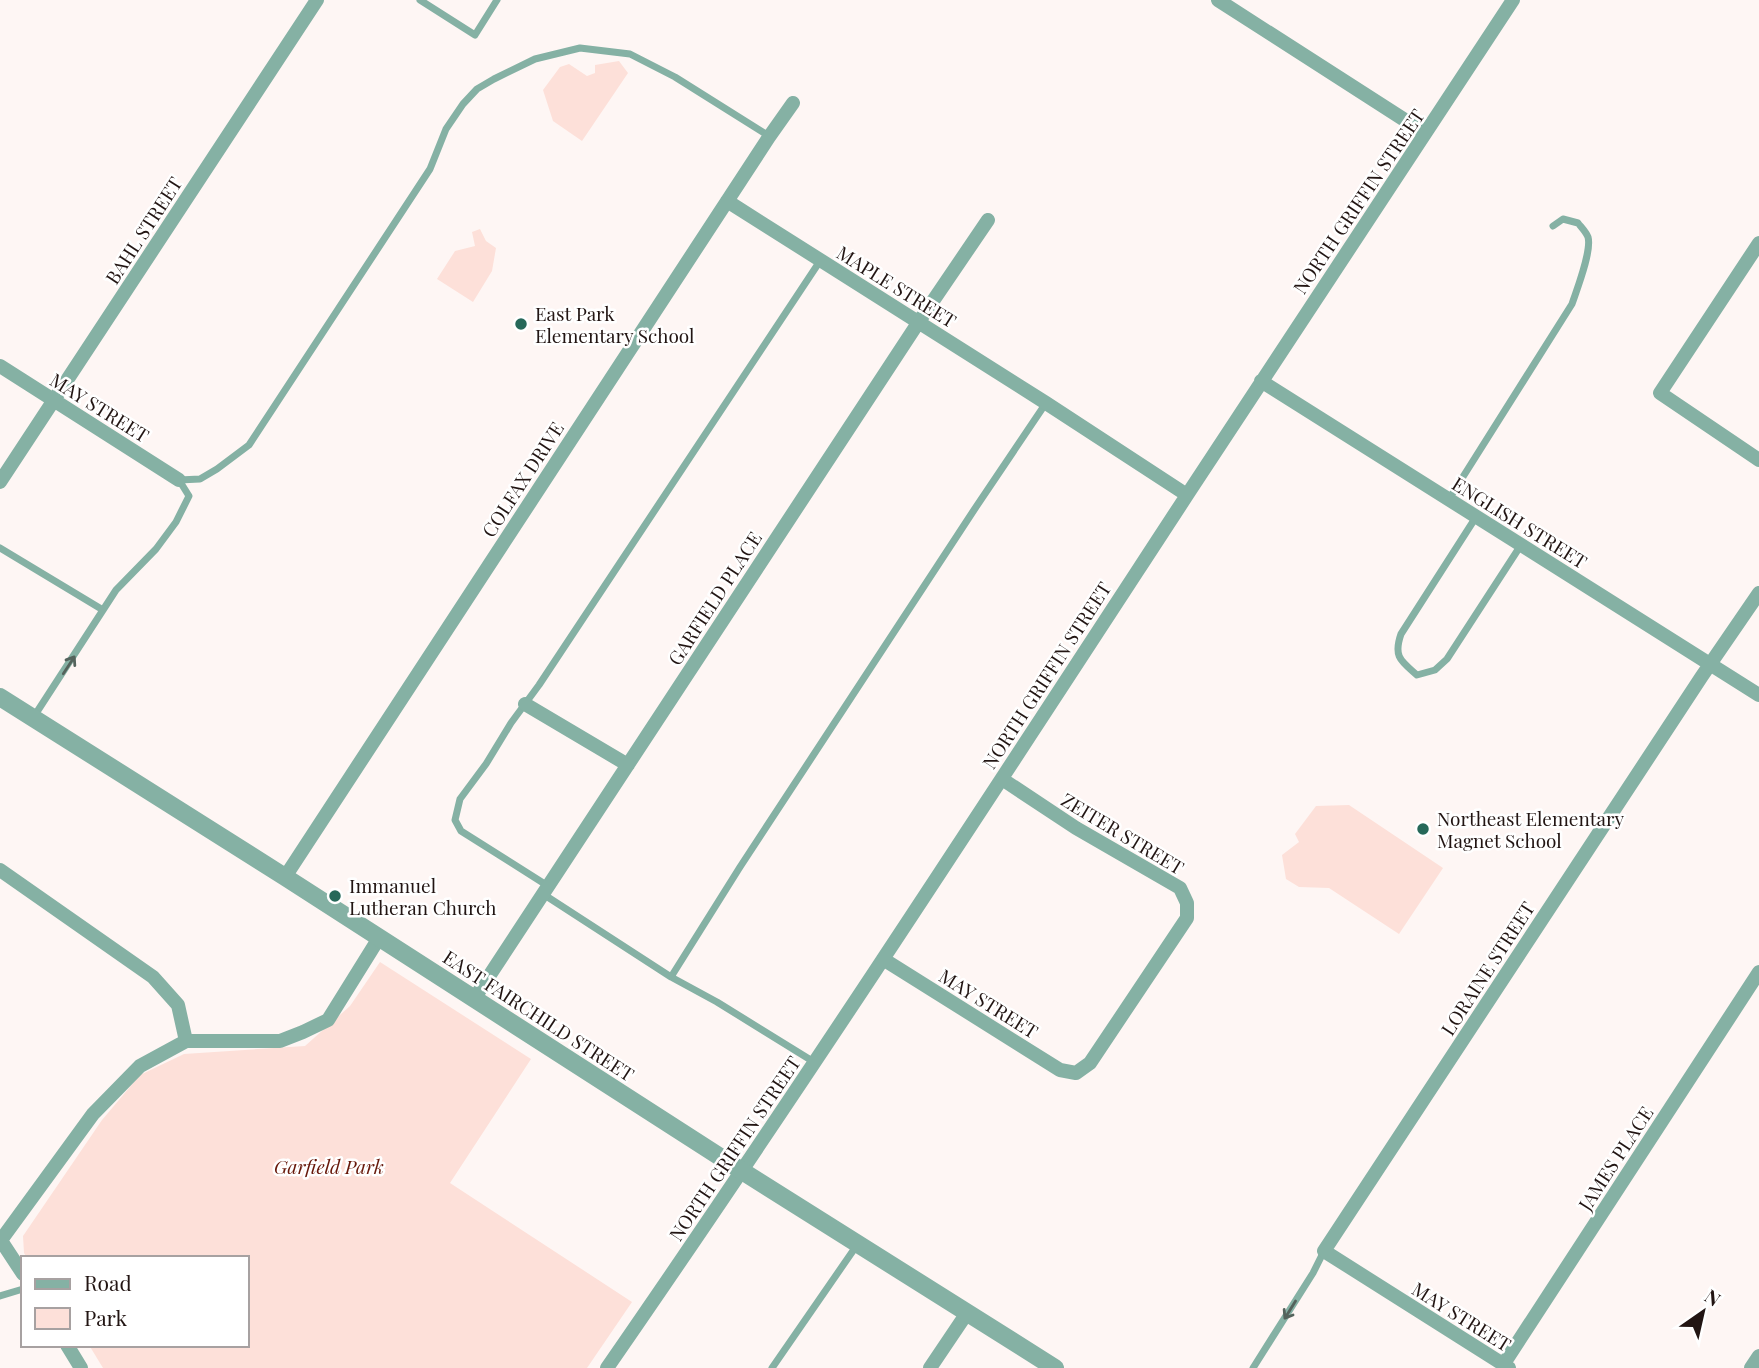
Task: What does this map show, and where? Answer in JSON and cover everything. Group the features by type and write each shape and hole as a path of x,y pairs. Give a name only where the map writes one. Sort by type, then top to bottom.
{"street":[{"name":"BAHL STREET","path":"0,482 317,0"},
{"path":"1218,0 1425,134"},
{"name":"NORTH GRIFFIN STREET","path":"607,1368 883,959 1513,0"},
{"name":"COLFAX DRIVE","path":"285,877 793,103"},
{"name":"MAPLE STREET","path":"727,201 1187,495"},
{"name":"GARFIELD PLACE","path":"474,999 988,220"},
{"path":"1759,243 1660,393 1759,460"},
{"name":"MAY STREET","path":"0,366 180,480"},
{"name":"ENGLISH STREET","path":"1261,381 1759,695"},
{"name":"LORAINE STREET","path":"1324,1251 1759,593"},
{"name":"EAST FAIRCHILD STREET","path":"0,697 1055,1368"},
{"path":"525,704 628,765"},
{"name":"ZEITER STREET","path":"1002,779 1076,828 1180,888 1187,903 1187,918 1090,1063 1076,1073"},
{"path":"0,870 153,977 178,1005 186,1041"},
{"path":"21,1271 1,1240 93,1114 140,1066 186,1041 280,1041 328,1020 379,938"},
{"name":"MAY STREET","path":"883,959 1060,1070 1076,1073"},
{"name":"JAMES PLACE","path":"1504,1367 1759,972"},
{"name":"MAY STREET","path":"1324,1251 1504,1367"},
{"path":"930,1368 967,1313"},
{"path":"68,1347 81,1368"},
{"path":"1751,1368 1759,1356"}],"lane":[{"path":"420,0 475,35 497,0"},
{"path":"33,719 116,590 156,550 176,522 189,496 180,480 200,479 249,445 430,169 446,129 477,89 535,59 580,48 630,54 675,77 769,137"},
{"path":"1448,499 1572,304 1589,247 1588,236 1578,223 1563,219 1553,226"},
{"path":"814,1062 671,977 461,831 455,820 460,799 486,764 820,261"},
{"path":"671,977 740,867 1046,403"},
{"path":"1477,517 1401,634 1397,647 1401,661 1418,675 1435,670 1447,659 1522,545"},
{"path":"0,548 103,610"},
{"path":"772,1368 858,1244"},
{"name":"LORAINE STREET","path":"1254,1368 1314,1273 1324,1251"},
{"path":"0,1296 21,1290"}],"green space":[{"path":"619,61 628,73 582,141 553,121 543,90 560,67 569,64 587,76 595,73 595,65"},
{"path":"480,229 486,241 496,248 492,271 473,302 437,279 455,251 475,246 472,232"},
{"path":"1349,805 1443,868 1399,934 1329,888 1299,887 1286,879 1282,855 1299,842 1295,834 1316,806"},
{"name":"Garfield Park","path":"380,962 531,1059 450,1183 632,1302 587,1368 103,1368 90,1347 248,1347 248,1256 26,1256 23,1236 102,1120 140,1075 184,1054 305,1046 350,1006"}],"place":[{"name":"East Park Elementary School","path":"521,324"},
{"name":"Northeast Elementary Magnet School","path":"1423,829"},
{"name":"Immanuel Lutheran Church","path":"335,896"}]}
